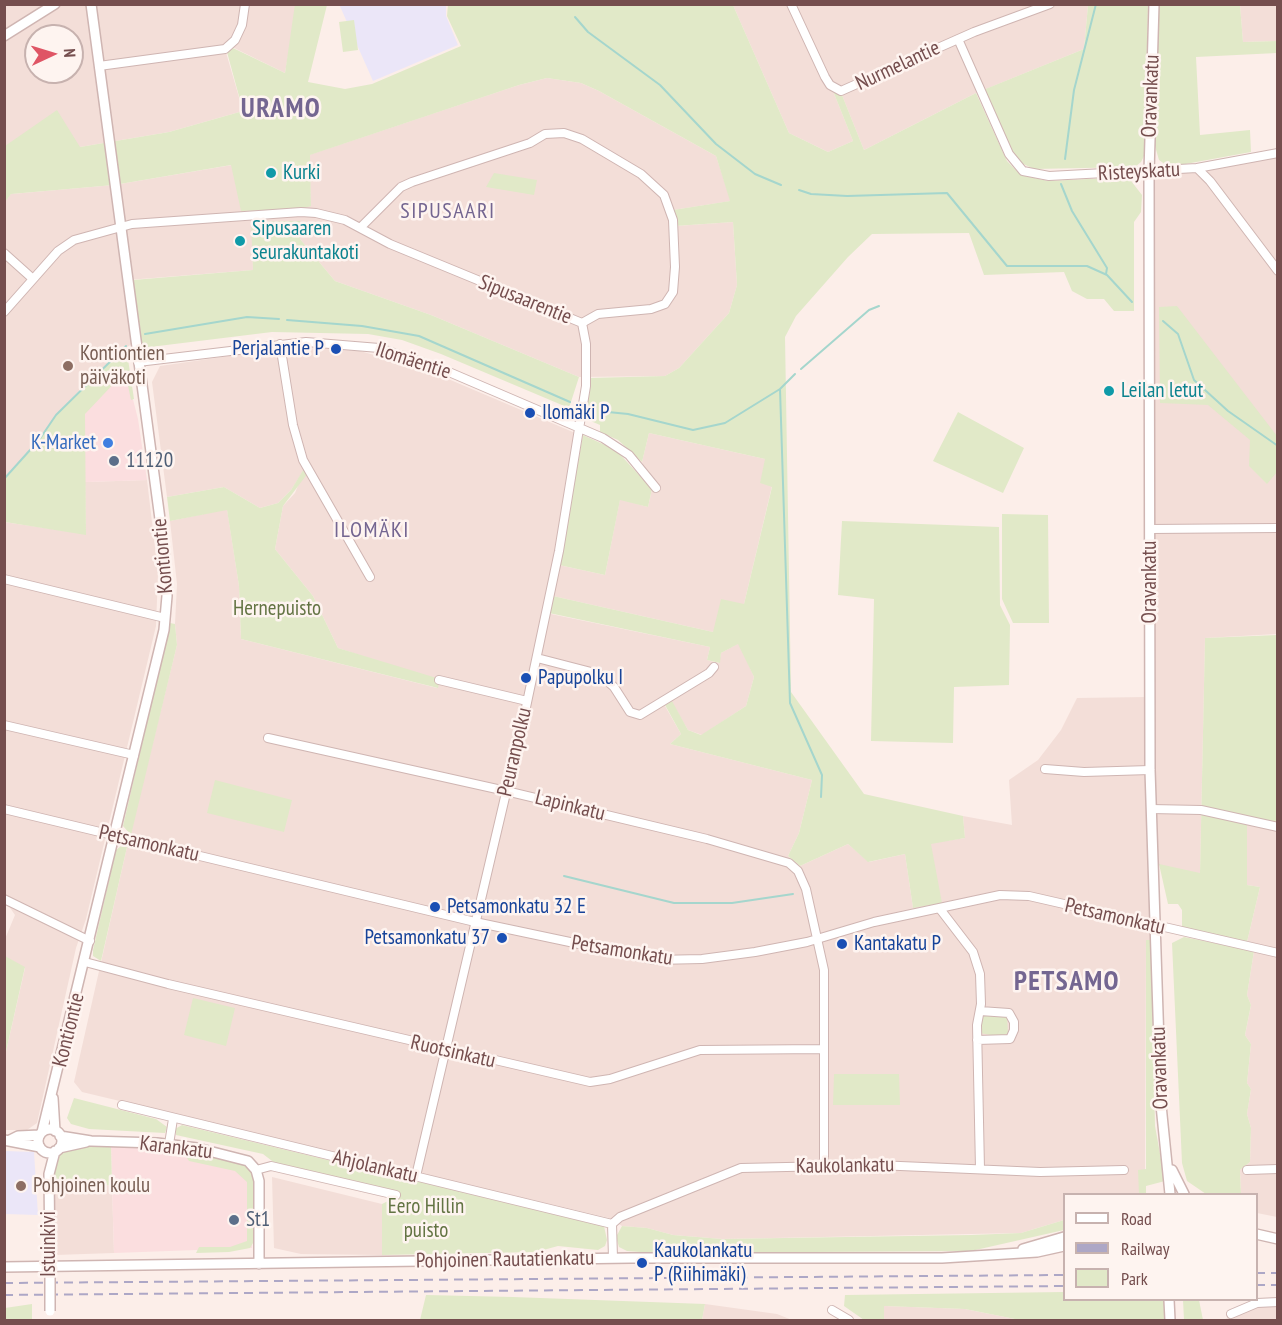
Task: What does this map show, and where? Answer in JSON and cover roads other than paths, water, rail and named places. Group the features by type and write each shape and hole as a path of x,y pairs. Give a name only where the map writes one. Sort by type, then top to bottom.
{"street":[{"path":"4,36 55,4"},
{"name":"Kontiontie","path":"42,1149 41,1133 53,1098 115,836 165,618 167,596 164,549 91,4"},
{"path":"99,66 225,49 235,40 242,25 245,4"},
{"name":"Nurmelantie","path":"791,4 825,77 830,85 841,91 847,91 958,39 1050,4"},
{"name":"Oravankatu","path":"1154,4 1149,172 1150,770 1161,1106 1170,1193"},
{"name":"Risteyskatu","path":"958,39 1009,154 1023,171 1049,176 1197,168 1278,271"},
{"name":"Sipusaarentie","path":"4,312 66,244 132,224 301,212 334,217 480,282 582,323 598,314 651,309 664,304 673,292 675,267 673,220 664,195 641,174 580,139 564,134 545,134 530,143 401,187 360,228"},
{"path":"1197,168 1278,153"},
{"path":"4,253 33,279"},
{"name":"Peuranpolku","path":"416,1176 537,657 581,428 586,386 586,344 582,323"},
{"name":"Ilomäentie","path":"138,362 280,344 341,343 379,348 442,369 581,428 628,455 656,488"},
{"path":"280,344 287,393 303,460 369,577"},
{"path":"1150,529 1278,528"},
{"path":"4,579 165,618"},
{"path":"537,657 599,674 614,687 630,712 640,715 709,674 714,667"},
{"path":"440,680 527,701"},
{"path":"4,725 134,755"},
{"name":"Lapinkatu","path":"268,738 506,791 784,859 798,870 806,889 825,987 824,1166"},
{"path":"1045,769 1082,772 1150,770"},
{"name":"Petsamonkatu","path":"4,809 476,922 655,960 702,959 817,940 874,922 1000,895 1029,896 1278,953"},
{"path":"1151,809 1201,810 1278,827"},
{"path":"4,899 90,941"},
{"path":"940,909 973,952 978,963 980,1168"},
{"name":"Ruotsinkatu","path":"85,962 446,1050 592,1082 610,1079 700,1050 824,1049"},
{"path":"977,1040 1010,1039 1014,1030 1009,1013 980,1011"},
{"name":"Kontiontie","path":"53,1098 58,1133 57,1150"},
{"name":"Ahjolankatu","path":"122,1105 612,1224"},
{"path":"169,1144 173,1119"},
{"path":"7,1140 41,1133"},
{"name":"Karankatu","path":"41,1133 58,1133 91,1141 169,1144 238,1157 248,1161 256,1170"},
{"path":"7,1140 42,1149"},
{"name":"Karankatu","path":"42,1149 57,1150 91,1141"},
{"name":"Istuinkivi","path":"42,1149 49,1174 50,1315"},
{"name":"Istuinkivi","path":"49,1174 57,1150"},
{"name":"Oravankatu","path":"1167,1160 1184,1193"},
{"path":"259,1264 259,1181 256,1170 271,1166 396,1195"},
{"name":"Kaukolankatu","path":"612,1224 630,1212 732,1170 824,1166 933,1166 1040,1173 1124,1170"},
{"path":"1247,1170 1278,1169"},
{"path":"612,1224 613,1258"},
{"path":"1258,1234 1278,1239"},
{"name":"Pohjoinen Rautatienkatu","path":"1006,1254 1063,1238"},
{"name":"Pohjoinen Rautatienkatu","path":"4,1267 613,1258 942,1258 1006,1254 1063,1246"},
{"path":"1169,1301 1170,1320"},
{"path":"1231,1314 1257,1303 1278,1302"},
{"path":"832,1310 849,1320"}],"waterway":[{"path":"1065,159 1074,90 1096,4"},
{"path":"575,17 588,32 660,85 716,144 755,174 781,185"},
{"path":"1061,184 1072,211 1107,268 1106,274"},
{"path":"799,190 811,194 847,196 947,193 1007,266 1087,266 1107,275 1132,302"},
{"path":"801,369 869,310 879,306"},
{"path":"145,334 247,317 279,319"},
{"path":"287,320 362,326 419,336 570,402"},
{"path":"1163,321 1178,334 1194,380 1228,411 1278,446"},
{"path":"4,479 39,440 56,415 126,346"},
{"path":"608,412 628,414 693,430 725,423 780,389 795,374"},
{"path":"780,389 790,703 822,775 821,797"},
{"path":"564,876 674,903 732,903 793,894"}],"railway":[{"path":"1258,1273 1278,1273"},
{"path":"4,1283 1063,1275"},
{"path":"1258,1285 1278,1285"},
{"path":"4,1295 1063,1286"}],"place":[{"name":"Kurki","path":"271,173"},
{"name":"Sipusaaren seurakuntakoti","path":"240,241"},
{"name":"Perjalantie P","path":"336,349"},
{"name":"Kontiontien päiväkoti","path":"68,366"},
{"name":"Leilan letut","path":"1109,391"},
{"name":"Ilomäki P","path":"530,413"},
{"name":"K-Market","path":"108,443"},
{"name":"11120","path":"114,461"},
{"name":"Papupolku I","path":"526,678"},
{"name":"Petsamonkatu 32 E","path":"435,907"},
{"name":"Petsamonkatu 37","path":"502,938"},
{"name":"Kantakatu P","path":"842,944"},
{"name":"Pohjoinen koulu","path":"21,1186"},
{"name":"St1","path":"234,1220"},
{"name":"Kaukolankatu P (Riihimäki)","path":"642,1263"}],"district":[{"name":"URAMO","path":"281,109"},
{"name":"SIPUSAARI","path":"448,212"},
{"name":"ILOMÄKI","path":"372,531"},
{"name":"PETSAMO","path":"1067,982"}],"park label":[{"name":"Hernepuisto","path":"277,609"},
{"name":"Eero Hillin puisto","path":"426,1219"}]}
